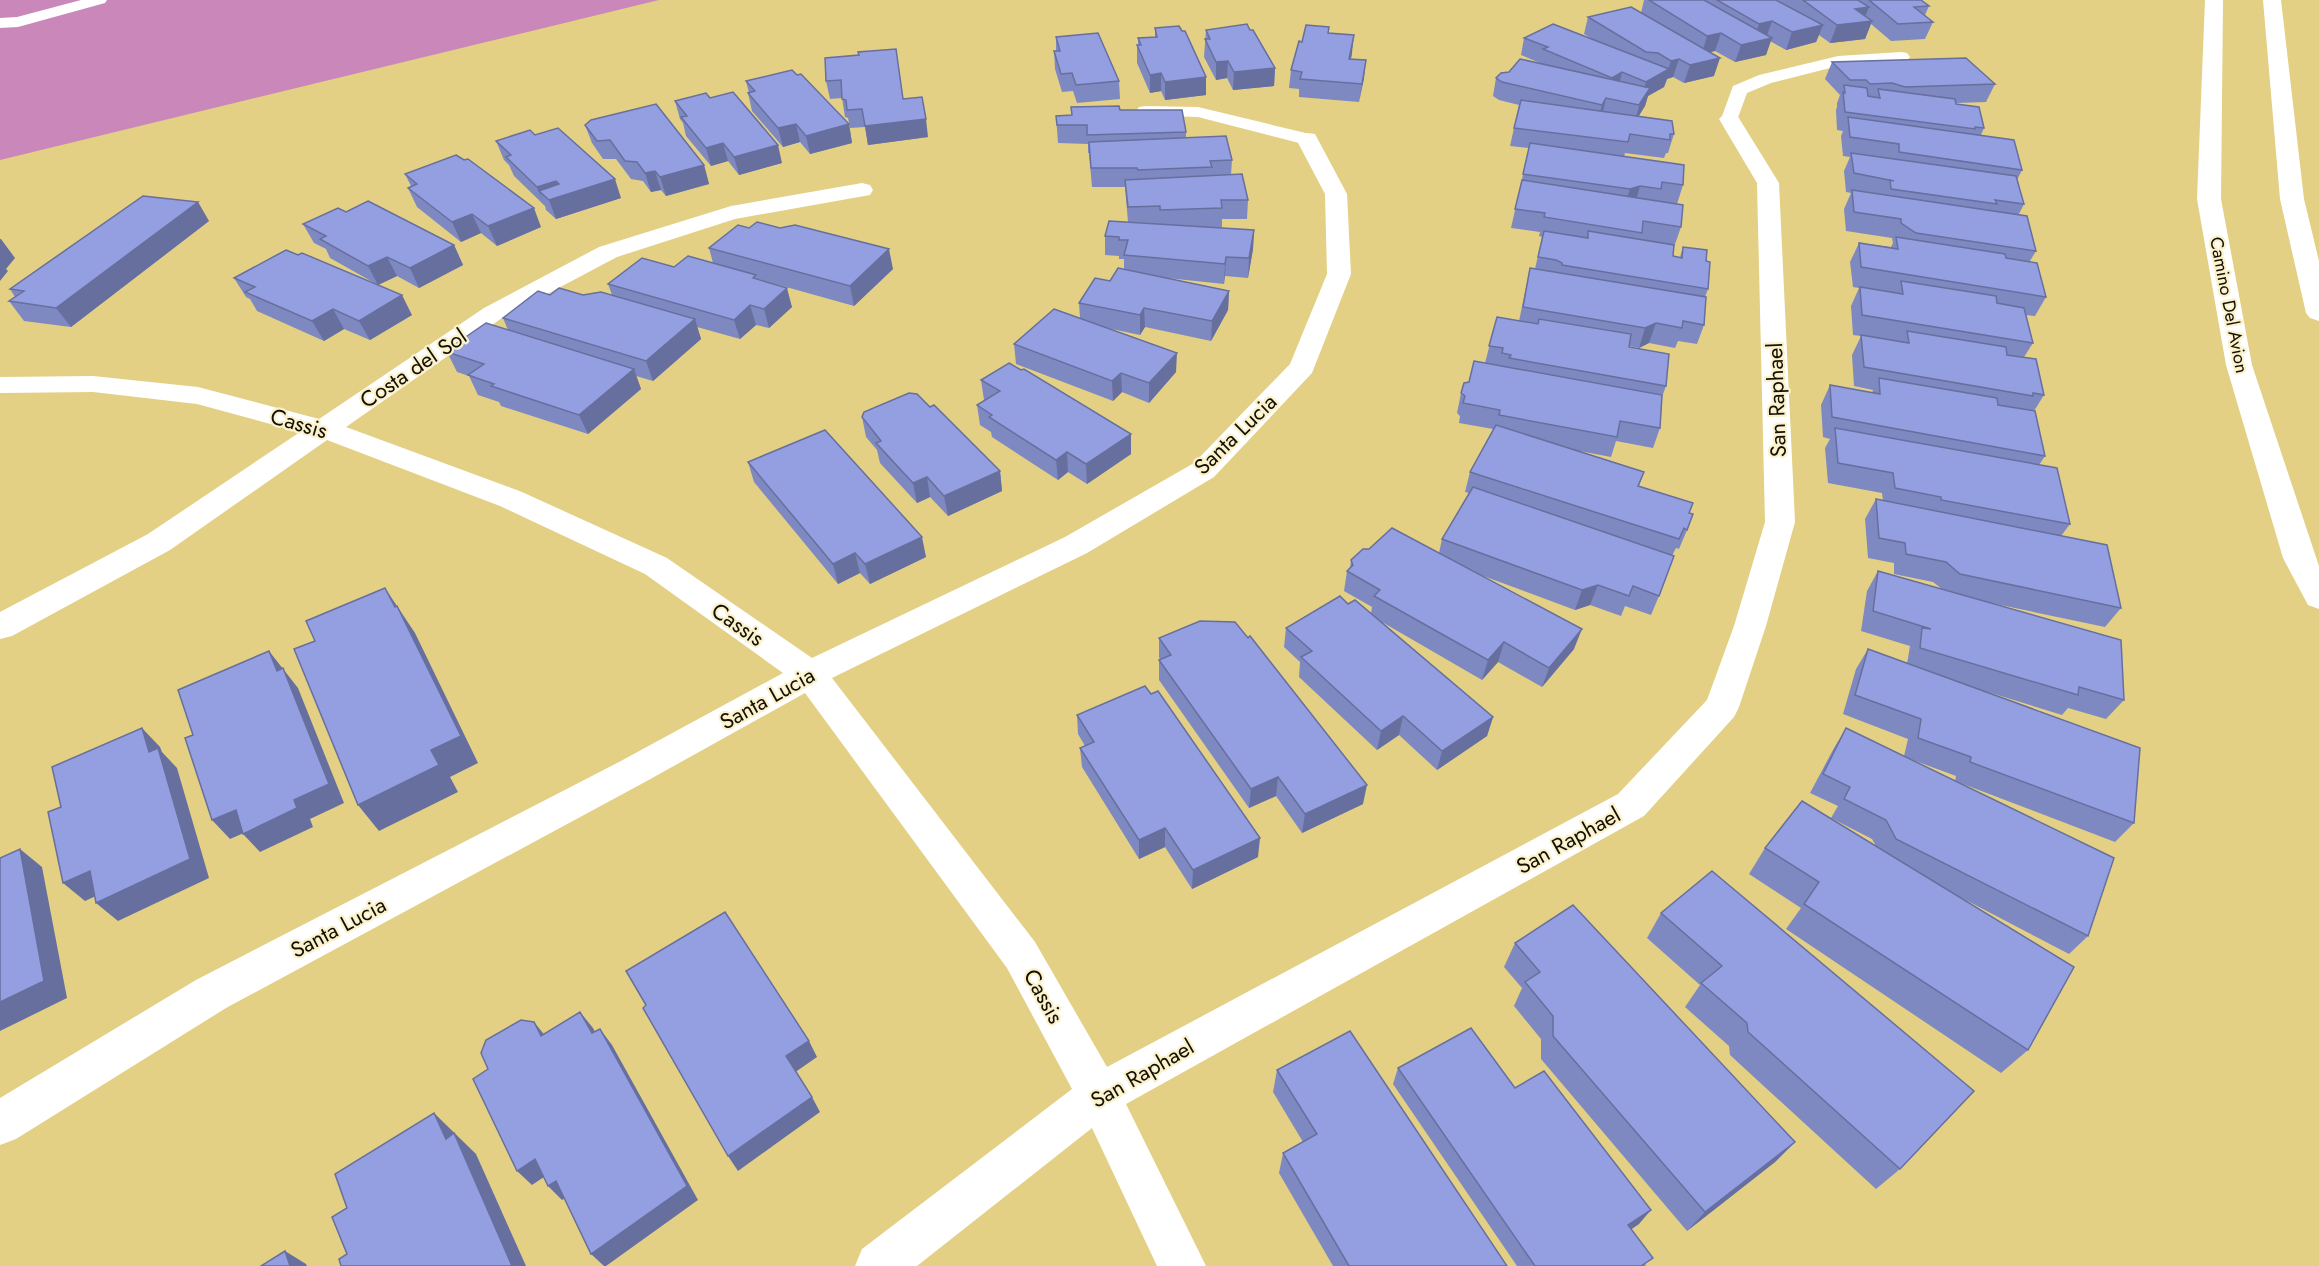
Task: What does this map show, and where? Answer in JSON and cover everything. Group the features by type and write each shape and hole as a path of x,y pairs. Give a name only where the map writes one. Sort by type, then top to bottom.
{"street":[{"name":"Camino Del Avion","path":"2214,0 2209,199 2239,365 2299,558 2319,597"},
{"path":"2272,0 2292,199 2319,312"},
{"name":"San Raphael","path":"879,1266 1099,1095 1631,805 1722,707 1750,626 1780,522 1768,183 1730,119"},
{"name":"Santa Lucia","path":"0,1123 210,994 632,772 810,674 1076,544 1204,470 1302,367 1339,274 1336,194 1307,139"},
{"name":"Costa del Sol","path":"0,627 159,542 493,313 608,252 731,213 862,190"},
{"name":"Cassis","path":"0,385 93,384 198,396 324,429 511,499 656,566 810,674 1021,955 1099,1095 1182,1266"}],"lane":[{"path":"0,23 18,22 99,0"},
{"path":"1730,119 1739,90 1765,79 1838,61 1900,57"},
{"path":"1127,111 1198,112 1307,139"}],"shaded area":[{"path":"0,0 659,0 0,160"}],"building":[{"path":"1649,0 1704,0 1772,38 1741,45 1721,33 1707,36"},
{"path":"1717,0 1776,0 1823,25 1792,32 1772,21 1759,24"},
{"path":"1803,0 1858,0 1869,7 1855,9 1872,21 1837,25"},
{"path":"1869,0 1921,0 1929,6 1914,7 1933,22 1898,24"},
{"path":"1631,7 1720,58 1690,65 1679,59 1671,61 1658,53 1646,52 1588,17"},
{"path":"1247,24 1250,30 1253,30 1275,68 1234,72 1228,61 1216,62 1205,39 1210,39 1206,30"},
{"path":"1553,24 1669,69 1646,82 1622,72 1612,78 1543,49 1548,47 1524,38"},
{"path":"1306,25 1329,27 1328,33 1354,35 1349,59 1366,60 1362,84 1300,79 1302,72 1291,70"},
{"path":"1179,26 1182,31 1185,31 1206,77 1165,82 1161,73 1150,75 1137,45 1141,45 1138,38 1157,37 1155,28"},
{"path":"1098,33 1119,81 1076,85 1072,73 1061,74 1054,51 1060,51 1056,37"},
{"path":"896,49 903,99 922,97 926,119 865,126 862,109 847,110 846,100 842,99 841,80 826,81 825,58 859,55 858,52"},
{"path":"1966,58 1995,84 1905,87 1892,83 1870,84 1866,80 1850,80 1832,62"},
{"path":"1520,59 1650,88 1639,105 1606,98 1602,105 1502,82 1496,78 1501,73 1509,72"},
{"path":"792,70 797,75 801,74 849,124 806,136 796,124 778,128 748,93 755,91 746,81"},
{"path":"1844,85 1867,88 1868,96 1880,98 1878,89 1955,99 1956,104 1979,107 1984,128 1975,127 1975,129 1845,112"},
{"path":"733,92 778,145 734,157 723,143 706,148 681,117 687,116 675,101 706,93 710,98"},
{"path":"1521,100 1672,121 1674,134 1670,134 1670,140 1630,134 1628,142 1514,128"},
{"path":"656,104 704,165 660,177 655,171 645,173 637,162 625,161 610,140 597,141 585,125 591,120"},
{"path":"1119,106 1120,110 1182,110 1186,132 1087,135 1087,125 1057,125 1056,116 1072,115 1071,107"},
{"path":"1848,117 2014,140 2022,170 1899,152 1899,144 1850,137"},
{"path":"558,128 615,179 549,200 539,191 559,184 556,181 537,187 506,157 511,155 496,141 530,130 535,135"},
{"path":"1226,136 1232,160 1210,161 1212,167 1138,170 1137,168 1091,168 1089,142"},
{"path":"1530,143 1684,165 1683,185 1662,182 1661,189 1640,186 1630,189 1523,174"},
{"path":"1851,153 2016,176 2024,204 1995,200 1997,204 1891,189 1890,180 1854,173"},
{"path":"456,155 464,160 468,159 534,208 488,226 472,214 452,222 408,188 417,184 405,174"},
{"path":"1242,174 1248,200 1221,200 1222,208 1160,210 1160,206 1128,207 1125,180"},
{"path":"1522,180 1683,205 1681,227 1643,221 1642,233 1544,217 1545,213 1515,209"},
{"path":"1852,190 2027,216 2036,251 1916,233 1901,223 1901,219 1854,212"},
{"path":"143,196 198,202 56,308 9,301 24,291 10,289"},
{"path":"368,201 454,245 410,268 387,257 368,266 320,239 326,236 303,224 338,208 346,212"},
{"path":"1109,221 1254,230 1249,258 1226,257 1225,264 1124,255 1128,240 1105,236"},
{"path":"757,222 780,228 795,225 889,249 850,286 709,248 738,225 749,228"},
{"path":"1544,231 1588,238 1588,231 1674,245 1673,256 1682,258 1683,247 1707,250 1706,261 1710,262 1708,289 1562,265 1556,260 1538,257"},
{"path":"1896,237 2005,254 2006,258 2037,263 2046,297 1861,267 1859,243 1898,249"},
{"path":"286,250 298,255 302,253 402,295 359,321 333,309 312,321 245,292 255,287 234,278"},
{"path":"688,256 756,275 753,278 787,288 764,309 750,305 734,320 608,284 642,258 674,267"},
{"path":"1118,268 1229,291 1212,321 1144,308 1140,315 1079,303 1095,278 1110,281"},
{"path":"1530,268 1706,297 1704,325 1683,321 1682,328 1656,323 1645,328 1523,307"},
{"path":"1901,281 1996,296 1997,303 2024,308 2033,343 1862,315 1860,287 1903,294"},
{"path":"559,288 583,295 601,292 695,319 646,361 503,318 538,291 550,295"},
{"path":"1054,309 1177,353 1149,383 1121,373 1112,381 1014,344"},
{"path":"1497,317 1538,324 1539,319 1631,334 1629,347 1669,354 1666,386 1509,358 1511,355 1502,353 1503,348 1489,346"},
{"path":"486,323 634,369 579,415 491,386 494,384 468,375 484,364 447,352"},
{"path":"1907,331 2006,347 2007,355 2036,359 2044,395 2033,393 2033,396 1864,367 1861,335 1909,343"},
{"path":"1474,361 1662,395 1660,428 1620,421 1617,437 1499,415 1500,410 1463,403 1465,396 1461,393 1464,383 1469,382"},
{"path":"1009,363 1021,370 1024,369 1131,434 1086,464 1067,452 1056,460 989,417 992,415 977,405 1000,391 981,380"},
{"path":"1879,378 1997,398 1998,405 2035,411 2045,456 1832,417 1830,385 1880,394"},
{"path":"909,393 917,394 930,407 934,405 1000,471 944,496 927,477 913,483 876,443 881,441 862,417 864,412"},
{"path":"1496,425 1644,472 1638,486 1693,503 1689,513 1693,514 1687,530 1684,528 1679,539 1470,472"},
{"path":"1835,428 2057,468 2070,524 1941,500 1941,497 1895,488 1893,473 1838,463"},
{"path":"825,430 922,537 865,564 855,553 833,564 748,462"},
{"path":"1473,487 1674,556 1659,596 1633,586 1629,596 1598,585 1582,590 1442,539"},
{"path":"1876,499 2107,545 2121,608 1960,574 1946,562 1906,554 1905,543 1879,538"},
{"path":"1392,528 1582,629 1549,668 1504,642 1488,660 1374,596 1380,590 1347,571 1353,565 1351,560 1363,549 1369,549"},
{"path":"1878,571 2121,640 2124,700 2079,687 2078,695 1920,648 1922,628 1931,629 1873,611"},
{"path":"385,588 395,607 397,606 461,736 431,750 439,765 358,805 294,649 315,641 306,621"},
{"path":"1340,596 1348,604 1355,600 1493,717 1442,751 1403,716 1381,731 1301,657 1312,651 1286,628"},
{"path":"1200,621 1235,622 1248,638 1250,636 1367,785 1305,814 1278,777 1251,789 1159,660 1171,655 1159,638"},
{"path":"1868,649 2140,748 2134,823 1970,762 1971,757 1918,738 1921,719 1855,695"},
{"path":"269,651 277,671 283,668 329,784 294,800 297,808 243,834 236,810 212,820 185,738 193,735 178,690"},
{"path":"1145,686 1151,694 1158,691 1260,838 1193,870 1165,828 1139,840 1080,748 1094,742 1077,715"},
{"path":"142,728 149,752 158,748 190,859 96,903 90,871 63,883 48,812 61,807 52,767"},
{"path":"1846,728 2114,858 2088,936 1896,839 1886,820 1844,799 1850,787 1823,774"},
{"path":"1802,801 2074,967 2028,1050 1804,904 1819,882 1765,848"},
{"path":"20,849 44,981 0,1002 0,858"},
{"path":"1712,871 1974,1091 1900,1169 1748,1032 1747,1023 1701,983 1722,966 1661,913"},
{"path":"1573,905 1795,1142 1705,1212 1553,1036 1553,1016 1525,982 1540,972 1515,943"},
{"path":"725,912 809,1041 786,1056 812,1097 728,1156 643,1008 646,1005 626,971"},
{"path":"580,1012 592,1033 600,1029 687,1186 591,1254 556,1181 548,1186 535,1159 517,1171 473,1079 488,1069 481,1053 486,1040 521,1020 534,1022 541,1036"},
{"path":"1471,1028 1515,1088 1544,1071 1651,1210 1628,1225 1653,1258 1641,1266 1535,1266 1398,1068"},
{"path":"1350,1031 1507,1266 1349,1266 1283,1153 1317,1134 1277,1070"},
{"path":"434,1113 446,1139 454,1133 512,1266 341,1266 339,1259 347,1254 332,1217 347,1208 335,1174"},
{"path":"285,1251 290,1266 261,1266"}]}
